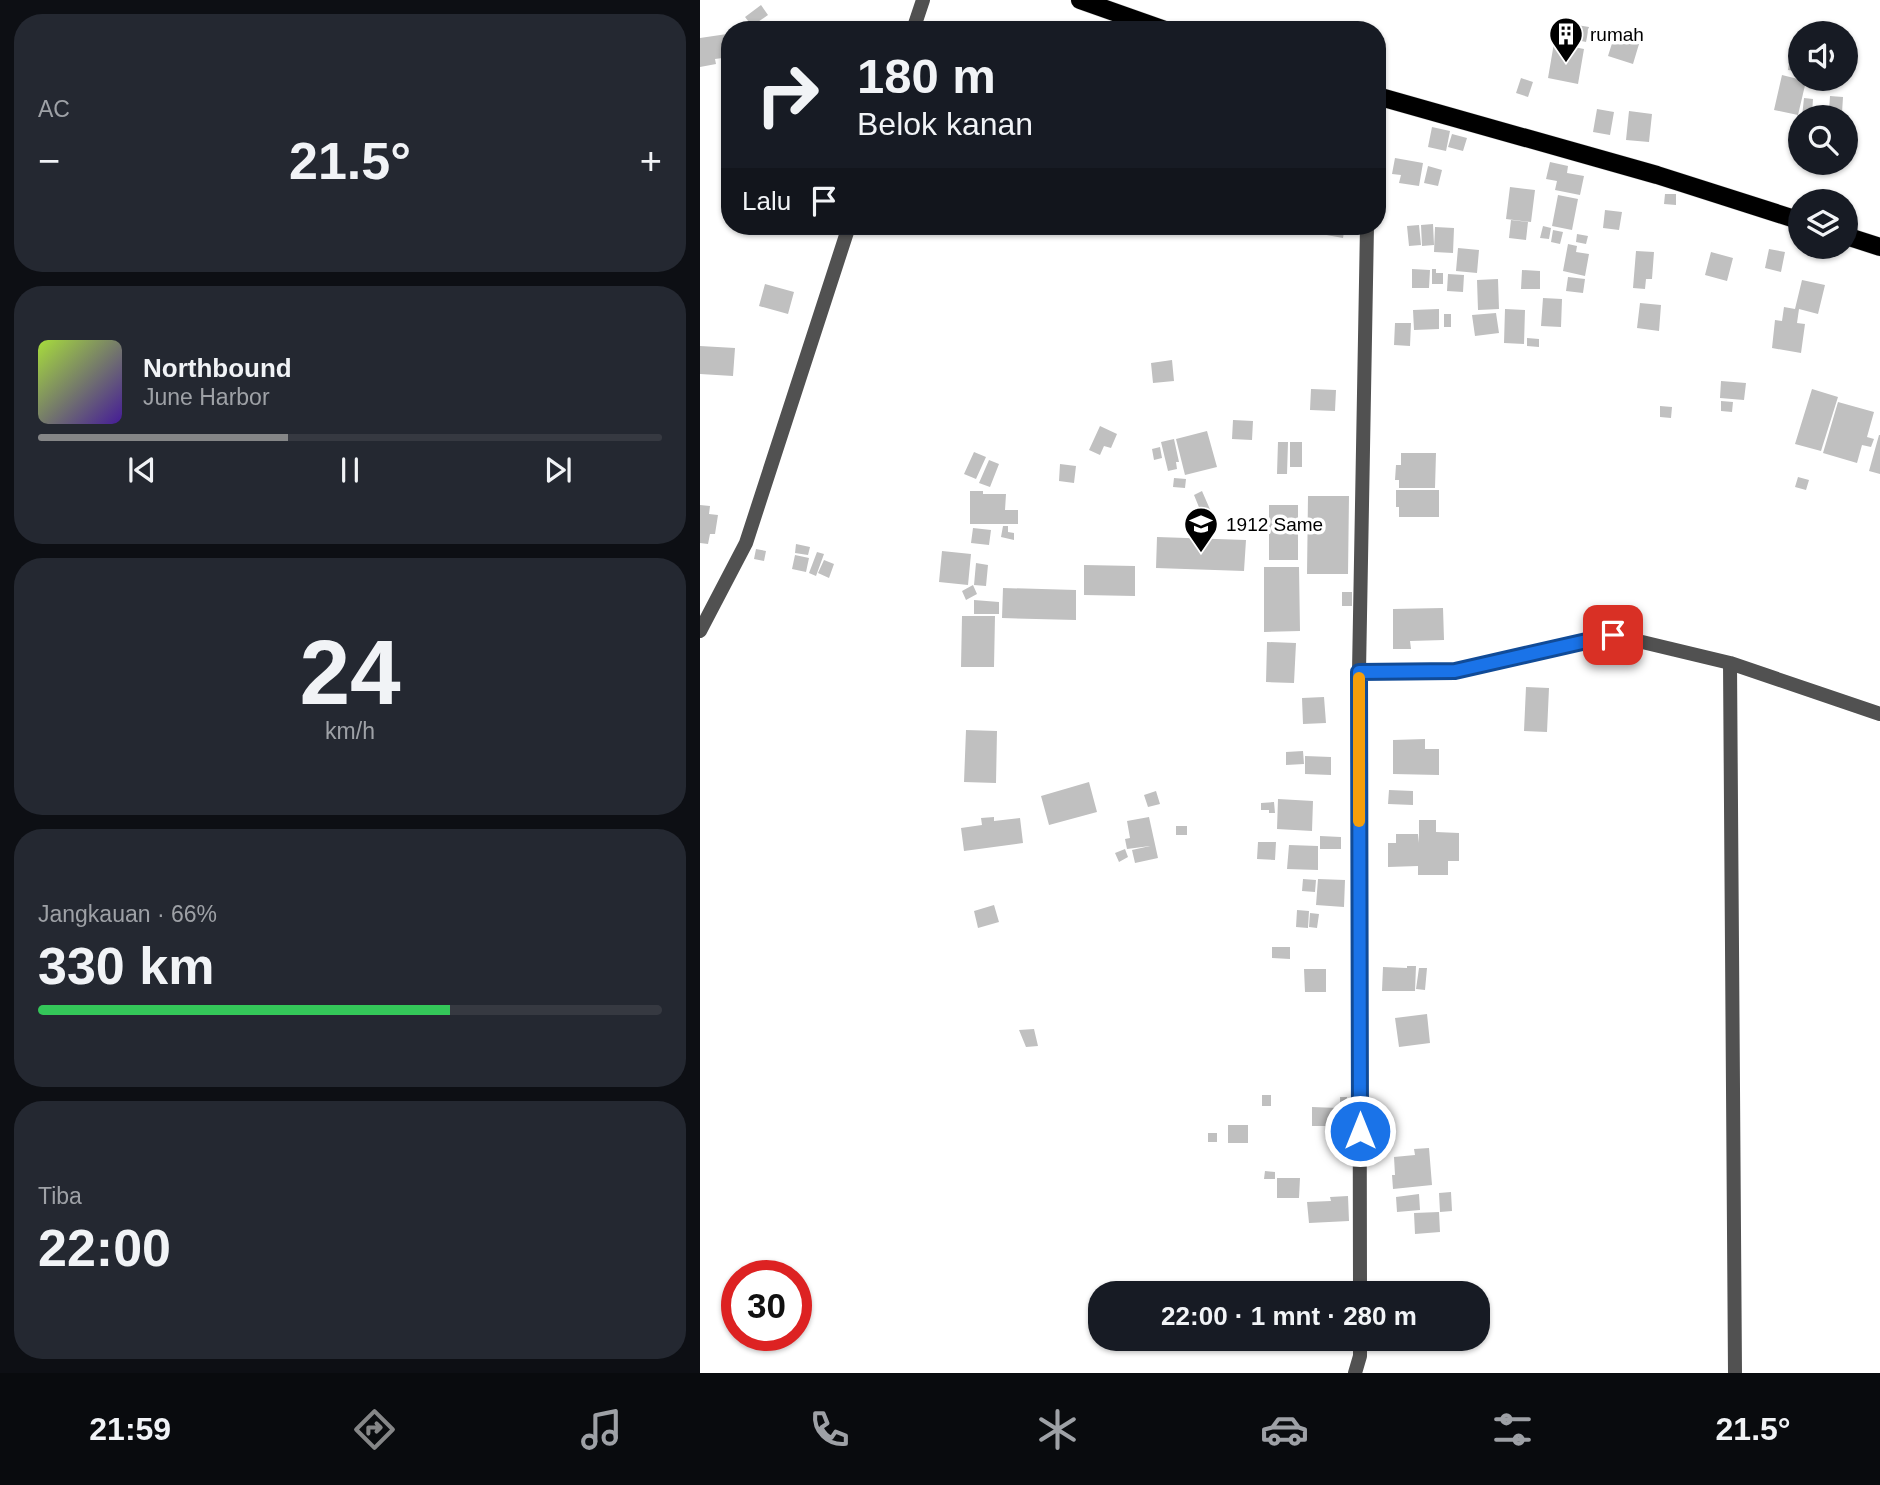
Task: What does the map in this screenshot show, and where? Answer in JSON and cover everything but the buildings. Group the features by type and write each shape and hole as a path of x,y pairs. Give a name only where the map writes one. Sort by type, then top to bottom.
{"main road":[{"path":"1080,0 1140,21"},
{"path":"1386,99 1657,175 1788,217"},
{"path":"1858,240 1880,247"}],"street":[{"path":"916,21 923,0"},
{"path":"700,631 746,543 846,235"},
{"path":"1360,1281 1359,672 1367,235"},
{"path":"1359,672 1455,671 1613,635 1730,663 1880,714"},
{"path":"1730,663 1735,1373"},
{"path":"1355,1373 1360,1351"}],"slow traffic":[{"path":"1359,678 1359,821"}],"place":[{"name":"rumah","path":"1566,64"},
{"name":"1912 Same","path":"1201,554"}],"route":[{"path":"1360,1131 1359,672 1455,671 1613,635"}]}
